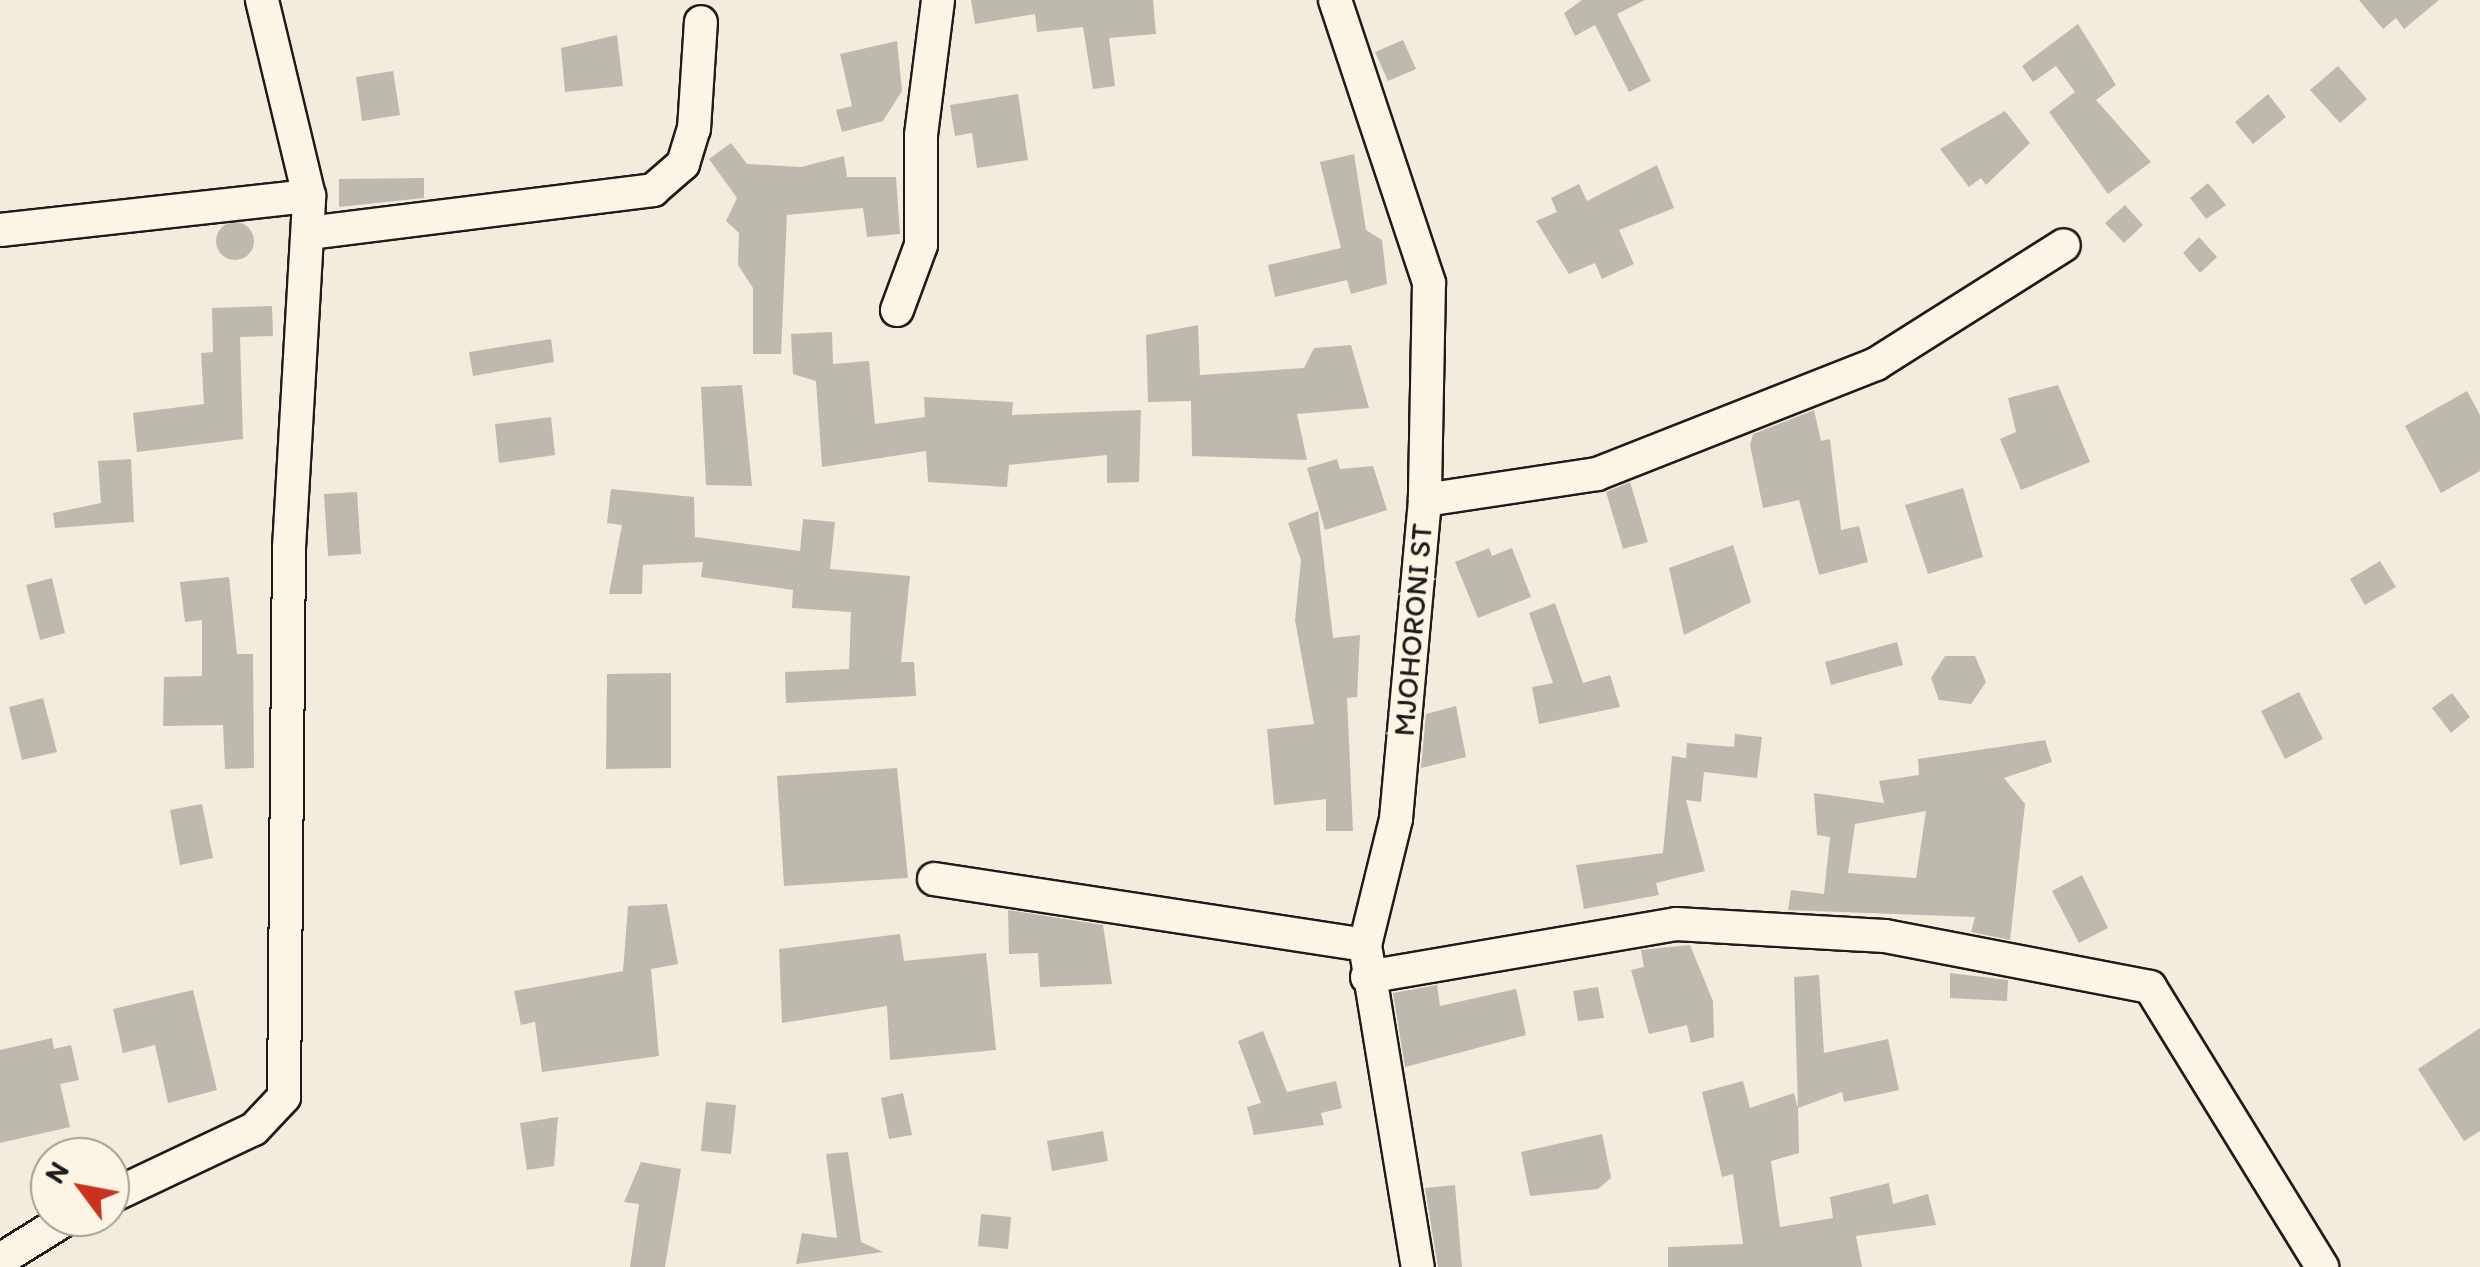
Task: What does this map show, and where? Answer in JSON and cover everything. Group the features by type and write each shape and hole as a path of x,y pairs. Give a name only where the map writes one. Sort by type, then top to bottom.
{"street":[{"path":"130,1187 254,1130 284,1097 289,548 309,196 262,0"},
{"path":"898,310 921,246 920,134 938,0"},
{"name":"MJOHORONI ST","path":"1335,0 1429,283 1425,500 1396,819 1366,961 1418,1267"},
{"path":"309,232 653,190 683,164 694,129 701,22"},
{"path":"0,230 309,196"},
{"path":"1425,500 1597,474 1841,378 1944,326 2064,245"},
{"path":"934,879 1366,961 1676,924 1885,936 2150,987 2322,1267"},
{"path":"23,1256 45,1237"}],"building":[{"path":"971,0 1153,0 1156,34 1109,38 1115,86 1093,89 1083,27 1037,32 1035,14 975,24"},
{"path":"1582,0 1645,0 1617,14 1651,81 1629,92 1595,25 1575,36 1564,13"},
{"path":"2359,0 2439,0 2404,29 2396,18 2383,29"},
{"path":"2078,24 2116,85 2096,100 2151,162 2108,194 2049,112 2075,92 2056,66 2033,82 2022,66"},
{"path":"617,35 623,86 565,92 561,48"},
{"path":"1403,40 1416,69 1388,81 1375,52"},
{"path":"897,41 902,91 883,121 842,132 836,110 852,106 840,54"},
{"path":"2338,66 2367,99 2340,123 2310,90"},
{"path":"393,71 400,115 362,121 356,77"},
{"path":"1018,94 1028,160 977,168 972,133 955,136 950,105"},
{"path":"2268,94 2286,117 2253,144 2235,122"},
{"path":"2005,111 2030,143 1986,185 1981,178 1969,187 1940,149"},
{"path":"731,143 747,164 801,167 844,156 847,177 896,177 900,234 867,237 863,208 787,215 781,354 753,354 753,288 738,265 739,233 726,221 737,198 709,159"},
{"path":"1354,154 1366,230 1382,240 1387,284 1351,294 1347,280 1275,297 1268,265 1341,248 1320,162"},
{"path":"1657,165 1674,208 1619,230 1634,264 1602,279 1595,263 1569,274 1536,221 1557,212 1551,198 1579,184 1587,201"},
{"path":"424,178 424,198 339,207 339,179"},
{"path":"2208,183 2226,205 2206,219 2190,198"},
{"path":"2125,205 2143,225 2124,243 2105,223"},
{"path":"235,222 248,228 254,241 248,254 235,260 222,254 216,241 222,228"},
{"path":"2199,237 2217,257 2200,273 2183,253"},
{"path":"272,306 273,336 240,337 243,439 137,452 133,413 204,404 201,353 213,352 212,308"},
{"path":"1198,325 1200,375 1304,368 1314,348 1351,345 1369,408 1297,414 1307,460 1192,456 1191,401 1148,402 1146,335"},
{"path":"832,332 833,364 869,361 875,424 925,417 924,397 1013,402 1012,415 1141,410 1139,482 1107,483 1107,455 1009,465 1007,487 928,482 926,451 822,467 816,381 793,374 791,334"},
{"path":"551,339 554,362 473,376 469,352"},
{"path":"742,385 752,486 706,485 701,387"},
{"path":"2058,385 2090,462 2021,490 2000,439 2016,432 2008,398"},
{"path":"2467,391 2480,415 2480,471 2441,493 2405,426"},
{"path":"1814,410 1821,441 1830,439 1841,530 1859,526 1868,562 1819,575 1799,500 1763,508 1750,445 1753,434"},
{"path":"551,417 555,455 499,463 495,424"},
{"path":"131,459 134,522 55,528 53,513 101,503 98,461"},
{"path":"1337,459 1340,469 1373,466 1387,510 1325,530 1307,468"},
{"path":"1630,482 1648,542 1623,549 1606,492"},
{"path":"1963,488 1983,557 1928,574 1905,505"},
{"path":"611,489 694,497 695,537 800,551 803,519 835,522 830,569 910,576 901,662 914,662 916,696 786,703 785,672 849,669 851,612 792,608 793,590 701,577 703,562 643,565 642,594 609,594 622,525 607,523"},
{"path":"357,492 361,554 328,556 324,494"},
{"path":"1318,511 1333,638 1360,635 1357,697 1347,698 1353,831 1326,831 1326,799 1274,805 1267,729 1314,724 1295,620 1301,560 1288,523"},
{"path":"1733,545 1751,602 1684,635 1669,568"},
{"path":"1489,548 1492,556 1512,548 1531,597 1478,618 1455,562"},
{"path":"2380,561 2396,587 2365,605 2350,579"},
{"path":"229,577 237,654 253,654 254,768 225,769 223,725 163,726 164,677 202,676 202,620 185,622 180,582"},
{"path":"52,578 65,633 40,640 26,585"},
{"path":"1555,603 1583,683 1610,675 1620,707 1539,724 1532,687 1553,683 1529,613"},
{"path":"1897,642 1903,665 1831,685 1825,662"},
{"path":"1945,656 1975,656 1986,682 1971,704 1939,700 1931,678"},
{"path":"671,673 671,768 606,769 607,674"},
{"path":"2299,692 2323,739 2285,759 2261,711"},
{"path":"2452,693 2470,717 2451,733 2432,708"},
{"path":"43,698 57,752 22,760 9,707"},
{"path":"1456,706 1466,757 1421,768 1426,714"},
{"path":"1735,734 1762,737 1757,778 1704,772 1701,802 1686,800 1705,871 1656,883 1659,895 1584,909 1576,865 1663,853 1672,756 1686,758 1687,743 1734,747"},
{"path":"2045,740 2052,762 2004,778 2025,804 2010,940 1971,932 1975,917 1788,910 1791,890 1824,894 1830,837 1817,835 1814,793 1884,803 1879,781 1919,775 1918,759","holes":["1926,811 1916,878 1848,873 1855,824"]},
{"path":"897,768 908,878 784,886 777,776"},
{"path":"202,804 213,858 180,865 170,810"},
{"path":"2082,875 2108,928 2079,943 2052,891"},
{"path":"667,904 678,964 651,969 659,1056 542,1072 535,1022 521,1025 514,991 623,971 628,906"},
{"path":"1008,910 1103,925 1112,984 1040,987 1038,953 1009,954"},
{"path":"900,934 904,961 986,953 996,1050 890,1060 887,1006 782,1023 779,949"},
{"path":"1690,945 1713,1001 1714,1037 1691,1043 1687,1025 1649,1034 1631,970 1644,967 1641,950"},
{"path":"1950,973 2008,980 2007,1001 1950,998"},
{"path":"1819,975 1824,1053 1888,1039 1899,1090 1844,1102 1842,1092 1798,1108 1794,977"},
{"path":"1437,985 1440,1006 1516,989 1526,1035 1405,1067 1393,993"},
{"path":"1598,987 1604,1018 1578,1021 1573,991"},
{"path":"193,990 217,1090 168,1103 155,1045 123,1053 113,1009"},
{"path":"2480,1028 2480,1131 2464,1141 2418,1069"},
{"path":"1263,1031 1287,1092 1336,1081 1342,1108 1321,1113 1324,1125 1254,1135 1247,1107 1261,1103 1238,1041"},
{"path":"52,1038 54,1049 71,1045 79,1080 60,1084 70,1127 0,1143 0,1050"},
{"path":"1743,1081 1750,1108 1794,1093 1799,1153 1771,1161 1780,1227 1833,1218 1830,1197 1889,1183 1893,1204 1928,1194 1936,1225 1856,1236 1862,1267 1668,1267 1668,1247 1743,1244 1733,1174 1722,1177 1702,1092"},
{"path":"903,1093 912,1135 889,1139 881,1098"},
{"path":"706,1102 736,1105 731,1154 701,1151"},
{"path":"558,1117 554,1166 527,1170 520,1123"},
{"path":"1103,1131 1108,1161 1052,1171 1047,1141"},
{"path":"1602,1134 1611,1178 1598,1189 1530,1196 1521,1152"},
{"path":"848,1152 861,1242 883,1252 796,1264 802,1233 837,1238 826,1154"},
{"path":"641,1162 681,1169 665,1267 630,1267 639,1204 624,1202"},
{"path":"1455,1185 1462,1267 1438,1267 1425,1188"},
{"path":"981,1214 1011,1217 1008,1249 978,1246"}]}
